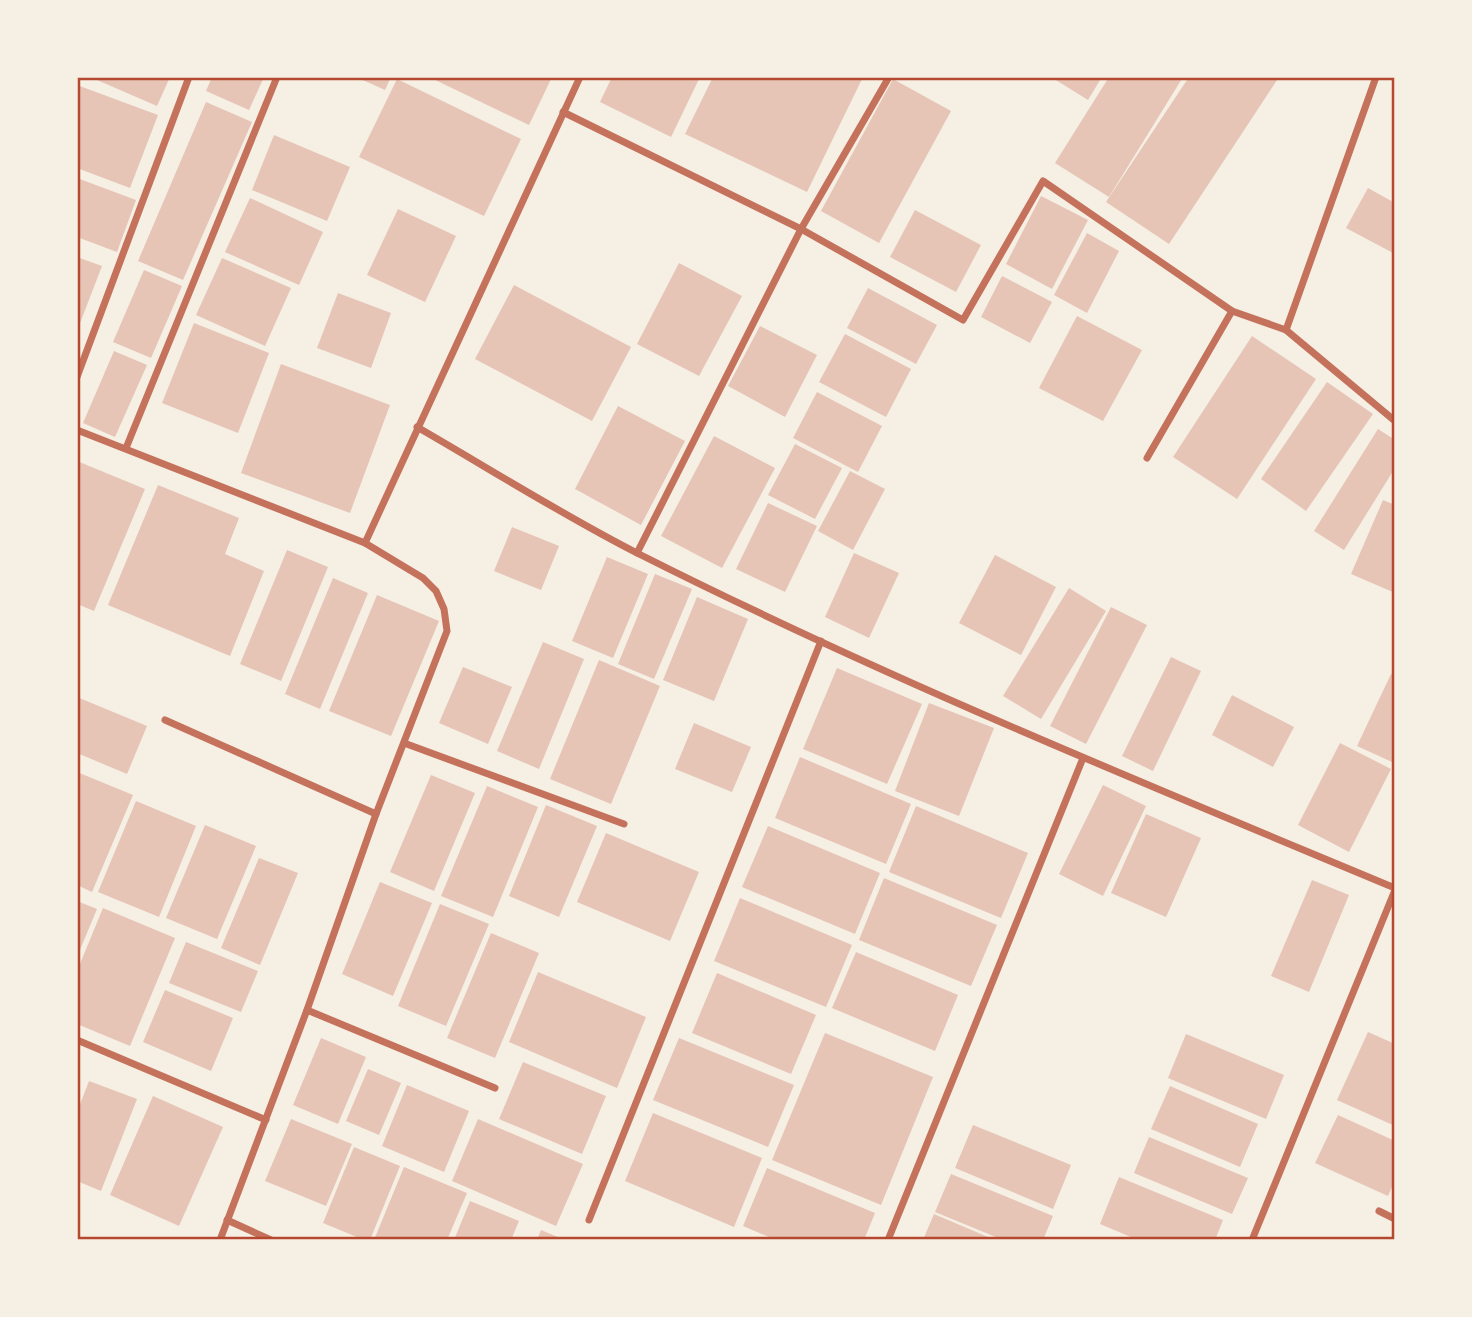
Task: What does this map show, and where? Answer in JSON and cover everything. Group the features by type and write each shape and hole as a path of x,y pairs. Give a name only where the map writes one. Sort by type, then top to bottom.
{"street":[{"path":"77,377 189,77"},
{"path":"126,448 277,77"},
{"path":"365,543 580,77"},
{"path":"637,552 801,229 889,77"},
{"path":"1286,330 1376,77"},
{"path":"563,112 801,229 963,320 1043,181 1233,311 1286,330 1395,421"},
{"path":"1147,458 1233,311"},
{"path":"417,427 637,552 821,641 1083,758 1395,889 1252,1240"},
{"path":"77,430 365,543 423,578 436,591 444,609 447,631 376,814 307,1010 220,1240"},
{"path":"589,1220 821,641"},
{"path":"165,720 376,814"},
{"path":"404,743 624,824"},
{"path":"888,1240 1083,758"},
{"path":"307,1010 495,1088"},
{"path":"77,1040 266,1120"},
{"path":"1379,1212 1395,1219"},
{"path":"227,1220 271,1240"}],"building":[{"path":"90,77 170,77 157,106"},
{"path":"212,77 264,77 249,110 206,91"},
{"path":"356,77 391,77 385,90"},
{"path":"429,77 552,77 529,125"},
{"path":"612,77 700,77 671,137 600,102"},
{"path":"713,77 863,77 807,192 685,134"},
{"path":"1051,77 1102,77 1088,100"},
{"path":"1109,77 1183,77 1109,197 1055,163"},
{"path":"1189,77 1279,77 1169,244 1106,202"},
{"path":"397,79 521,139 484,216 359,157"},
{"path":"893,79 951,111 879,243 821,211"},
{"path":"77,85 158,115 130,188 77,168"},
{"path":"206,102 252,122 183,280 138,261"},
{"path":"274,135 350,167 327,221 252,190"},
{"path":"77,178 136,200 117,252 77,237"},
{"path":"1368,188 1395,203 1395,254 1346,228"},
{"path":"1041,196 1088,220 1052,289 1006,264"},
{"path":"250,198 323,232 299,285 225,252"},
{"path":"398,209 456,236 425,302 367,275"},
{"path":"915,210 981,245 956,292 890,257"},
{"path":"1087,233 1119,251 1087,313 1054,295"},
{"path":"77,257 102,266 77,331"},
{"path":"222,258 291,288 265,346 196,315"},
{"path":"679,263 742,296 699,376 637,344"},
{"path":"144,270 182,286 151,358 113,342"},
{"path":"1002,276 1052,302 1030,343 981,317"},
{"path":"514,285 631,347 592,421 475,359"},
{"path":"868,288 937,325 916,364 847,328"},
{"path":"338,293 391,313 371,368 317,348"},
{"path":"1077,316 1142,350 1103,421 1039,388"},
{"path":"194,323 269,353 238,433 162,403"},
{"path":"760,326 817,355 785,417 728,386"},
{"path":"845,334 911,369 886,417 819,382"},
{"path":"1252,336 1316,379 1237,499 1173,457"},
{"path":"114,351 147,365 115,437 83,423"},
{"path":"281,364 390,405 350,513 241,473"},
{"path":"1327,382 1373,414 1306,511 1261,479"},
{"path":"817,392 882,426 858,472 793,438"},
{"path":"618,406 685,441 641,525 575,489"},
{"path":"1378,429 1395,440 1395,468 1344,550 1314,531"},
{"path":"714,436 775,468 722,568 661,536"},
{"path":"795,444 842,468 815,519 768,495"},
{"path":"77,461 145,489 94,611 77,604"},
{"path":"850,471 885,489 853,550 818,531"},
{"path":"158,485 239,518 225,554 264,571 230,656 108,605"},
{"path":"1383,500 1395,505 1395,593 1351,574"},
{"path":"768,503 817,526 785,592 736,569"},
{"path":"512,527 559,546 541,590 494,571"},
{"path":"287,550 328,567 281,681 240,664"},
{"path":"854,553 899,573 869,638 825,617"},
{"path":"995,555 1056,587 1021,655 959,623"},
{"path":"607,557 648,574 613,658 572,641"},
{"path":"655,574 692,589 654,679 618,664"},
{"path":"333,578 368,593 320,709 285,694"},
{"path":"1069,588 1106,611 1041,719 1003,696"},
{"path":"377,595 439,621 391,736 329,711"},
{"path":"697,597 748,619 714,701 663,680"},
{"path":"1111,607 1147,625 1086,744 1050,726"},
{"path":"543,642 584,659 539,769 497,751"},
{"path":"1171,657 1201,671 1153,771 1122,756"},
{"path":"599,660 660,686 611,804 550,779"},
{"path":"463,667 512,687 488,744 439,723"},
{"path":"837,668 922,704 887,784 803,749"},
{"path":"1391,674 1395,676 1395,755 1392,762 1357,746"},
{"path":"1232,695 1294,727 1273,767 1212,735"},
{"path":"77,697 147,726 127,774 77,753"},
{"path":"929,703 994,728 959,816 895,791"},
{"path":"694,723 751,747 732,792 675,769"},
{"path":"1340,743 1391,769 1349,852 1298,825"},
{"path":"800,757 911,804 886,864 775,818"},
{"path":"77,772 133,795 92,892 77,885"},
{"path":"431,775 475,793 434,891 390,872"},
{"path":"1103,785 1146,806 1103,896 1059,874"},
{"path":"487,786 538,807 493,917 441,896"},
{"path":"136,801 196,826 159,917 98,892"},
{"path":"546,805 597,826 559,917 509,896"},
{"path":"916,806 1028,853 1001,918 889,872"},
{"path":"1146,814 1201,838 1166,917 1111,893"},
{"path":"205,825 256,846 217,939 166,918"},
{"path":"768,826 880,873 855,934 742,887"},
{"path":"606,833 699,872 670,941 577,902"},
{"path":"259,858 298,873 260,965 221,948"},
{"path":"884,878 997,925 971,986 859,940"},
{"path":"1312,880 1349,895 1309,992 1271,976"},
{"path":"380,882 432,903 393,996 342,974"},
{"path":"740,898 852,945 826,1007 714,961"},
{"path":"77,901 97,909 77,957"},
{"path":"440,904 489,924 446,1026 398,1006"},
{"path":"103,908 175,938 130,1046 77,1024 77,971"},
{"path":"491,933 539,953 495,1058 447,1038"},
{"path":"186,942 258,971 241,1012 169,983"},
{"path":"856,952 958,995 935,1051 832,1008"},
{"path":"538,972 646,1017 617,1088 509,1042"},
{"path":"717,973 816,1015 791,1074 692,1033"},
{"path":"165,990 233,1018 211,1071 143,1042"},
{"path":"1368,1032 1395,1044 1395,1126 1337,1100"},
{"path":"825,1033 933,1077 881,1205 772,1160"},
{"path":"1186,1034 1284,1075 1266,1119 1168,1078"},
{"path":"321,1038 366,1057 338,1124 293,1105"},
{"path":"679,1038 794,1085 768,1147 653,1100"},
{"path":"523,1062 606,1096 582,1154 499,1119"},
{"path":"368,1069 401,1083 379,1135 346,1121"},
{"path":"89,1081 137,1099 101,1191 77,1181 77,1112"},
{"path":"407,1085 469,1111 444,1172 382,1146"},
{"path":"1170,1086 1258,1124 1240,1167 1151,1129"},
{"path":"153,1096 223,1127 179,1226 110,1195"},
{"path":"653,1113 762,1158 734,1227 625,1181"},
{"path":"1338,1115 1395,1141 1395,1180 1388,1196 1315,1163"},
{"path":"291,1119 352,1144 326,1206 265,1181"},
{"path":"478,1119 583,1164 556,1226 452,1181"},
{"path":"973,1125 1071,1165 1053,1209 955,1168"},
{"path":"1149,1137 1248,1178 1232,1214 1134,1173"},
{"path":"354,1147 400,1166 370,1240 323,1223"},
{"path":"404,1167 467,1193 447,1240 374,1240"},
{"path":"767,1168 875,1213 864,1240 776,1240 743,1226"},
{"path":"951,1174 1053,1216 1043,1240 1003,1240 935,1212"},
{"path":"1119,1177 1223,1220 1215,1240 1138,1240 1100,1224"},
{"path":"470,1201 519,1221 511,1240 454,1240"},
{"path":"934,1214 995,1240 923,1240"},
{"path":"541,1230 565,1240 537,1240"}]}
